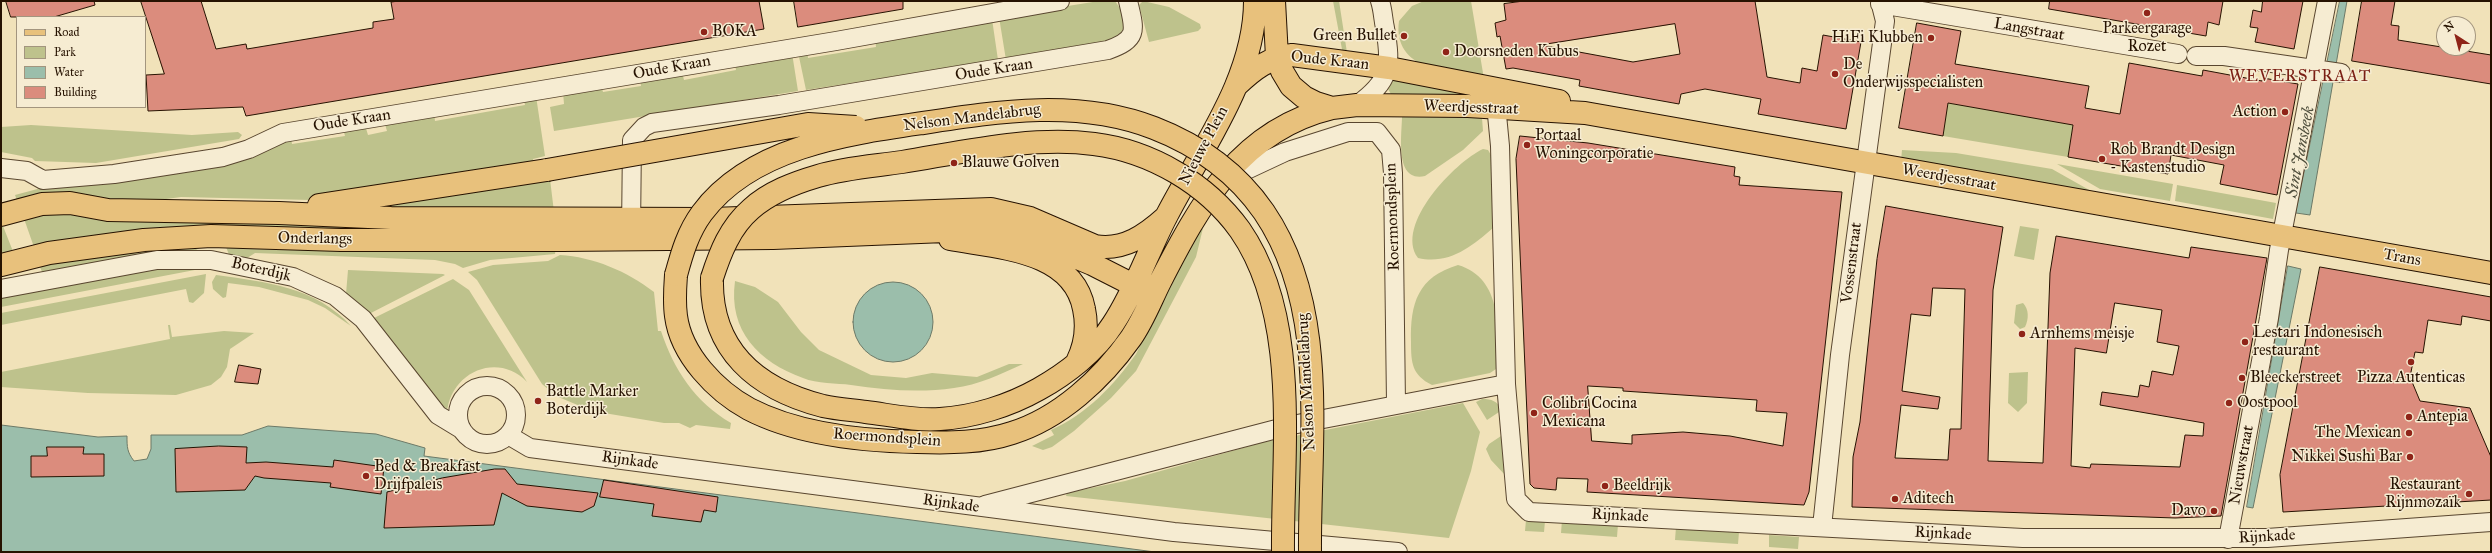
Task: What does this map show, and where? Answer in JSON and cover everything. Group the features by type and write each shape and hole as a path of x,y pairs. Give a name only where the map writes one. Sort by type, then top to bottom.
{"main road":[{"name":"Nieuwe Plein","path":"1134,284 1166,217 1234,88 1243,64 1252,28 1255,1"},
{"path":"1274,1 1277,57 1282,71 1296,89 1316,103 1332,108 1357,105"},
{"name":"Oude Kraan","path":"1234,88 1255,67 1277,57 1309,56 1389,68"},
{"name":"Weerdjesstraat","path":"1389,68 1494,87 1567,103 1585,113"},
{"name":"Weerdjesstraat","path":"1357,105 1498,115 1585,113 2314,243"},
{"name":"Roermondsplein","path":"676,275 676,314 680,332 699,367 715,384 736,402 760,415 808,431 898,442 964,442 1012,433 1035,423 1059,409 1105,370 1132,337 1197,212 1217,184 1241,157 1266,137 1293,120 1332,108"},
{"name":"Nelson Mandelabrug","path":"676,275 687,238 702,212 743,176 760,166 818,143 884,129 1008,111 1057,109 1090,112 1153,127 1180,140 1218,162 1246,189 1276,232 1290,258 1306,323 1312,438 1310,552"},
{"path":"279,212 547,170 808,124 884,129"},
{"name":"Nelson Mandelabrug","path":"712,278 721,250 750,210 784,188 821,175 1009,146 1047,142 1095,144 1148,158 1203,190 1224,210 1256,257 1267,286 1276,318 1284,386 1283,552"},
{"name":"Onderlangs","path":"1,215 42,204 70,203 116,210 279,212 639,228"},
{"path":"639,228 799,217 991,209 1024,216 1095,246 1105,248 1116,247 1140,238 1166,217"},
{"path":"639,228 773,238 994,229 1013,232 1092,264 1153,295"},
{"name":"Onderlangs","path":"1,265 49,253 144,240 211,236 341,240 639,228"},
{"path":"914,232 1009,250 1049,263 1062,270 1076,285 1082,297 1087,322 1083,349 1075,364"},
{"name":"Trans","path":"2314,243 2491,273"},
{"name":"Roermondsplein","path":"712,278 713,308 721,335 752,372 776,389 824,406 938,419 971,415 1010,403 1038,390 1075,364 1098,343 1114,324 1134,284"}],"street":[{"name":"Oude Kraan","path":"1,168 27,171 43,180 114,174 223,157 249,149 284,133 977,8 1060,1"},
{"name":"Oude Kraan","path":"639,228 632,140 644,127 652,124 779,105 1108,50 1121,45 1133,34 1135,26 1128,1"},
{"name":"Nieuwstraat","path":"2228,539 2281,237 2329,71 2327,1"},
{"path":"1357,105 1377,89 1389,68 1384,2"},
{"name":"Langstraat","path":"1880,2 2153,51 2178,54"},
{"name":"Vossenstraat","path":"1822,527 1840,355 1885,21 1880,2"},
{"path":"2196,56 2224,56 2329,71"},
{"path":"975,507 1292,425 1396,403 1506,384 1498,115 1494,87"},
{"name":"Roermondsplein","path":"1217,184 1285,152 1348,132 1377,132 1391,150 1393,173 1396,403"},
{"name":"Boterdijk","path":"1,290 157,260 211,260 244,265 293,277 335,296 363,319 438,415 462,429"},
{"name":"Rijnkade","path":"1506,384 1516,499 1529,512 2023,538 2267,538 2491,522"},
{"path":"484,386 494,387 504,391 515,407 516,417 508,435 492,444 483,444 467,436 462,429 458,411 461,402 467,394 484,386"},
{"name":"Rijnkade","path":"508,435 530,448 975,507 1174,532 1398,552"}],"green space":[{"path":"1099,1 1115,1 1124,14 1125,30 1115,39 1006,60 999,17"},
{"path":"1143,1 1169,7 1200,24 1201,28 1198,31 1149,42 1139,5"},
{"path":"1333,1 1339,1 1348,59 1344,60"},
{"path":"1424,1 1471,1 1484,79 1455,75 1426,66 1414,60 1405,50 1399,37 1399,21 1412,6"},
{"path":"992,19 998,60 806,90 798,52 807,51 808,58 876,47 875,39"},
{"path":"792,53 798,91 554,131 550,107 564,104 563,92 601,85 603,92 641,86 640,79 682,72 684,80 736,70 735,63"},
{"path":"1394,79 1457,87 1475,97 1392,96 1388,89"},
{"path":"536,96 545,156 533,159 534,163 311,200 181,197 159,200 18,203 15,195 45,187 291,138 292,144 345,136 343,128 365,125 368,135 387,131 384,121 434,113 435,121 525,105 524,99"},
{"path":"1948,103 2073,125 2068,157 1943,136"},
{"path":"1402,116 1482,118 1483,131 1463,150 1425,176 1415,176 1408,172 1404,165 1402,156"},
{"path":"31,125 192,135 238,132 242,135 239,139 96,163 35,161 32,158 1,152 1,127"},
{"path":"1483,149 1488,150 1491,155 1493,228 1468,248 1450,257 1429,260 1418,258 1413,244 1414,229 1421,212 1431,196 1444,180 1471,156"},
{"path":"1902,150 1956,153 2052,169 2091,191 1901,161"},
{"path":"2057,164 2173,184 2170,201 2100,189"},
{"path":"550,179 554,212 352,207"},
{"path":"2177,185 2276,203 2273,219 2175,201"},
{"path":"36,211 613,224 35,250 22,213"},
{"path":"1,221 14,254 1,257"},
{"path":"2020,226 2039,229 2034,260 2014,256"},
{"path":"1203,228 1196,257 1136,371 1111,398 1074,431 1052,447 1043,450 1032,446 1054,435 1051,430 1076,416 1099,398 1128,366 1136,354 1193,240"},
{"path":"202,242 201,247 191,253 167,254 167,247 159,247 159,249 152,250 152,255 43,274 37,260 125,247"},
{"path":"556,246 555,254 490,260 463,268 455,264 435,260 255,253 244,260 230,257 226,247"},
{"path":"560,255 572,256 609,266 644,284 654,292 658,331 661,331 679,372 696,395 718,415 731,423 730,429 696,425 690,428 679,423 664,423 592,411 556,396 542,384 477,280 468,272 493,265 548,261"},
{"path":"1458,265 1473,272 1483,282 1491,294 1497,323 1498,339 1496,369 1490,373 1432,385 1420,377 1412,362 1412,315 1419,293 1425,284 1444,270"},
{"path":"157,269 200,269 1,307 1,296"},
{"path":"348,270 445,275 367,315 346,294"},
{"path":"206,274 204,293 193,303 189,302 186,289 1,325 1,313"},
{"path":"216,275 253,280 289,288 322,303 337,313 351,326 325,308 308,300 259,287 228,283 226,297 223,298 213,289 212,282"},
{"path":"453,279 469,290 527,382 515,373 502,368 489,368 477,371 466,377 457,387 450,399 447,413 372,319"},
{"path":"735,281 755,287 778,302 801,332 819,350 871,375 906,378 932,373 977,377 1009,364 1023,364 981,382 963,387 941,390 915,391 809,380 787,371 773,363 760,353 750,342 736,315 734,299"},
{"path":"2023,303 2025,305 2028,317 2025,327 2020,329 2014,323 2016,305"},
{"path":"168,325 170,325 172,337 224,331 254,333 230,349 227,367 221,377 211,385 176,395 88,393 1,387 1,372 170,339"},
{"path":"2028,372 2027,403 2018,412 2008,403 2009,373"},
{"path":"1482,399 1494,401 1502,410 1487,420 1476,402"},
{"path":"1463,403 1480,432 1471,471 1449,538 1066,496 1067,493 1125,481 1264,442"},
{"path":"1504,434 1505,475 1491,460 1486,449 1489,444"},
{"path":"1526,520 1545,521 1544,532 1525,531"},
{"path":"1562,520 1618,524 1617,537 1561,533"},
{"path":"1676,527 1739,532 1738,544 1675,540"},
{"path":"1769,535 1799,537 1798,549 1769,547"}],"water":[{"path":"2340,1 2347,1 2310,215 2296,213"},
{"path":"2288,266 2301,269 2253,508 2247,507"},
{"path":"893,282 908,285 921,294 930,307 933,322 930,337 921,350 908,359 893,362 878,359 865,350 856,337 853,322 856,307 865,294 878,285"},
{"path":"1,425 98,437 127,436 128,449 134,461 147,459 151,449 151,435 242,435 268,426 376,434 425,448 424,456 1155,552 1,552"}],"building":[{"path":"6,1 94,1 95,5 57,16 11,17"},
{"path":"141,1 201,1 216,49 246,44 247,49 373,28 373,22 394,19 391,2 399,1 759,1 764,29 246,116 243,107 148,111 146,75 164,74"},
{"path":"794,1 903,1 903,9 798,27"},
{"path":"1524,1 1755,1 1767,77 1800,83 1802,68 1817,71 1823,35 1861,42 1846,129 1758,114 1761,99 1705,89 1681,94 1679,104 1579,86 1580,80 1513,68 1506,69 1500,36 1497,37 1495,23 1506,20 1504,4","holes":["1675,24 1680,54 1633,62 1541,45"]},
{"name":"Parkeergarage Rozet","path":"2050,1 2223,1 2219,25 2208,22 2206,36 2049,9"},
{"path":"2263,1 2303,1 2294,49 2255,42 2258,28 2250,27 2253,10 2261,12"},
{"path":"2362,1 2395,1 2391,25 2399,26 2398,40 2436,46 2436,56 2476,56 2476,53 2491,55 2491,84 2352,61"},
{"path":"1917,23 1961,31 1955,64 2089,86 2085,108 2120,114 2129,63 2202,76 2203,70 2262,81 2263,78 2298,84 2277,195 2220,184 2224,165 2171,155 2168,174 2068,157 2073,125 1948,103 1943,136 1899,128"},
{"path":"1520,136 1588,143 1735,167 1734,176 1740,177 1739,185 1842,192 1809,492 1804,505 1587,492 1588,479 1557,478 1556,490 1534,488 1530,484 1516,159","holes":["1588,386 1623,388 1623,391 1757,400 1756,411 1787,413 1783,446 1730,436 1683,432 1632,435 1632,444 1592,441"]},
{"path":"1886,206 2003,227 1993,290 1988,461 2043,463 2050,273 2056,236 2189,258 2191,247 2267,258 2221,516 2175,518 1852,507 1853,457 1860,422 1877,259","holes":["1933,288 1965,289 1961,429 1950,429 1948,460 1895,458 1901,405 1938,409 1940,397 1902,391 1911,314 1930,316","2115,303 2162,310 2157,342 2179,346 2173,375 2152,371 2149,387 2140,385 2138,397 2102,392 2100,405 2204,423 2203,436 2185,435 2180,467 2091,464 2090,468 2071,466 2075,348 2106,353"]},
{"path":"2320,267 2491,297 2491,321 2462,316 2461,325 2428,320 2423,353 2415,352 2410,377 2420,401 2470,408 2491,457 2491,500 2283,512 2280,475"},
{"path":"239,365 261,369 258,384 235,382"},
{"path":"219,446 247,447 246,463 266,462 333,467 334,460 384,467 381,494 330,487 331,483 255,476 245,490 176,492 175,449"},
{"path":"47,447 84,447 83,454 104,454 104,476 31,477 31,456 47,456"},
{"path":"495,469 505,469 517,484 598,493 594,506 582,512 527,506 502,493 494,525 384,528 387,492 442,478"},
{"path":"604,480 718,497 716,512 704,510 701,522 652,516 654,504 600,497"}],"place":[{"name":"Parkeergarage Rozet","path":"2147,13"},
{"name":"BOKA","path":"704,32"},
{"name":"Green Bullet","path":"1404,36"},
{"name":"HiFi Klubben","path":"1931,38"},
{"name":"Doorsneden Kubus","path":"1446,52"},
{"name":"De Onderwijsspecialisten","path":"1835,74"},
{"name":"Action","path":"2285,112"},
{"name":"Portaal Woningcorporatie","path":"1527,145"},
{"name":"Rob Brandt Design - Kastenstudio","path":"2102,159"},
{"name":"Blauwe Golven","path":"954,163"},
{"name":"Arnhems meisje","path":"2022,334"},
{"name":"Lestari Indonesisch restaurant","path":"2245,342"},
{"name":"Pizza Autenticas","path":"2411,362"},
{"name":"Bleeckerstreet","path":"2242,378"},
{"name":"Battle Marker Boterdijk","path":"538,401"},
{"name":"Oostpool","path":"2229,403"},
{"name":"Colibrí Cocina Mexicana","path":"1534,413"},
{"name":"Antepia","path":"2409,417"},
{"name":"The Mexican","path":"2409,433"},
{"name":"Nikkei Sushi Bar","path":"2410,457"},
{"name":"Bed & Breakfast Drijfpaleis","path":"366,476"},
{"name":"Beeldrijk","path":"1605,486"},
{"name":"Restaurant Rijnmozaïk","path":"2469,494"},
{"name":"Aditech","path":"1895,499"},
{"name":"Davo","path":"2214,511"}],"district":[{"name":"WEVERSTRAAT","path":"2300,77"}],"water label":[{"name":"Sint Jansbeek","path":"2301,152"}]}
